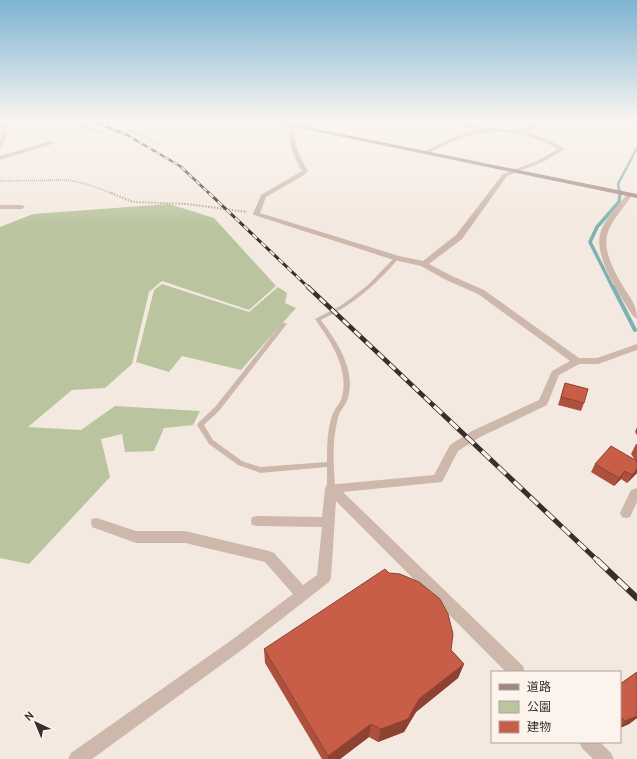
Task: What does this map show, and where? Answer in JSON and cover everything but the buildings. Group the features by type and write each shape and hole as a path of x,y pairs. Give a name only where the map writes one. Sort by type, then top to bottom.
{"main road":[{"path":"443,156 627,194"}],"street":[{"path":"296,156 305,171 263,196 256,214 397,258 424,264 449,278 481,292 577,361"},
{"path":"424,264 459,237 504,175 549,156"},
{"path":"627,194 603,233 604,255 607,265 637,316"},
{"path":"0,207 22,207"},
{"path":"331,488 438,479 454,448 476,434 544,402 555,373 577,361 598,361 637,347"},
{"path":"77,759 238,644 324,578 331,488"},
{"path":"331,488 516,671"},
{"path":"626,513 635,493 637,493"},
{"path":"257,521 329,522"},
{"path":"97,523 136,538 185,537 268,557 303,595"},
{"path":"589,743 605,759"}],"lane":[{"path":"331,488 329,451 335,417 344,399 347,383 345,366 339,350 318,319 334,312 363,294 397,258"},
{"path":"284,324 217,409 200,425 211,442 240,464 260,470 330,464"}],"path":[{"path":"0,181 68,180 87,184 133,202 224,208 256,214"}],"green space":[{"path":"169,204 214,218 276,286 249,310 162,281 149,292 132,364 105,388 72,390 28,427 81,430 115,406 200,411 193,425 164,428 154,451 125,452 122,434 101,439 110,477 29,564 0,558 0,227 33,214"},
{"path":"162,284 249,312 278,287 287,293 285,303 296,308 241,370 182,356 169,372 136,362 154,290"}],"waterway":[{"path":"620,194 618,184 633,156"},
{"path":"613,288 590,242 597,227 619,202 620,194"},
{"path":"613,287 635,330"}],"railway":[{"path":"164,156 180,166 210,194"},
{"path":"209,193 309,288"},
{"path":"308,287 435,407"},
{"path":"434,406 598,561"},
{"path":"597,560 637,598"}]}
